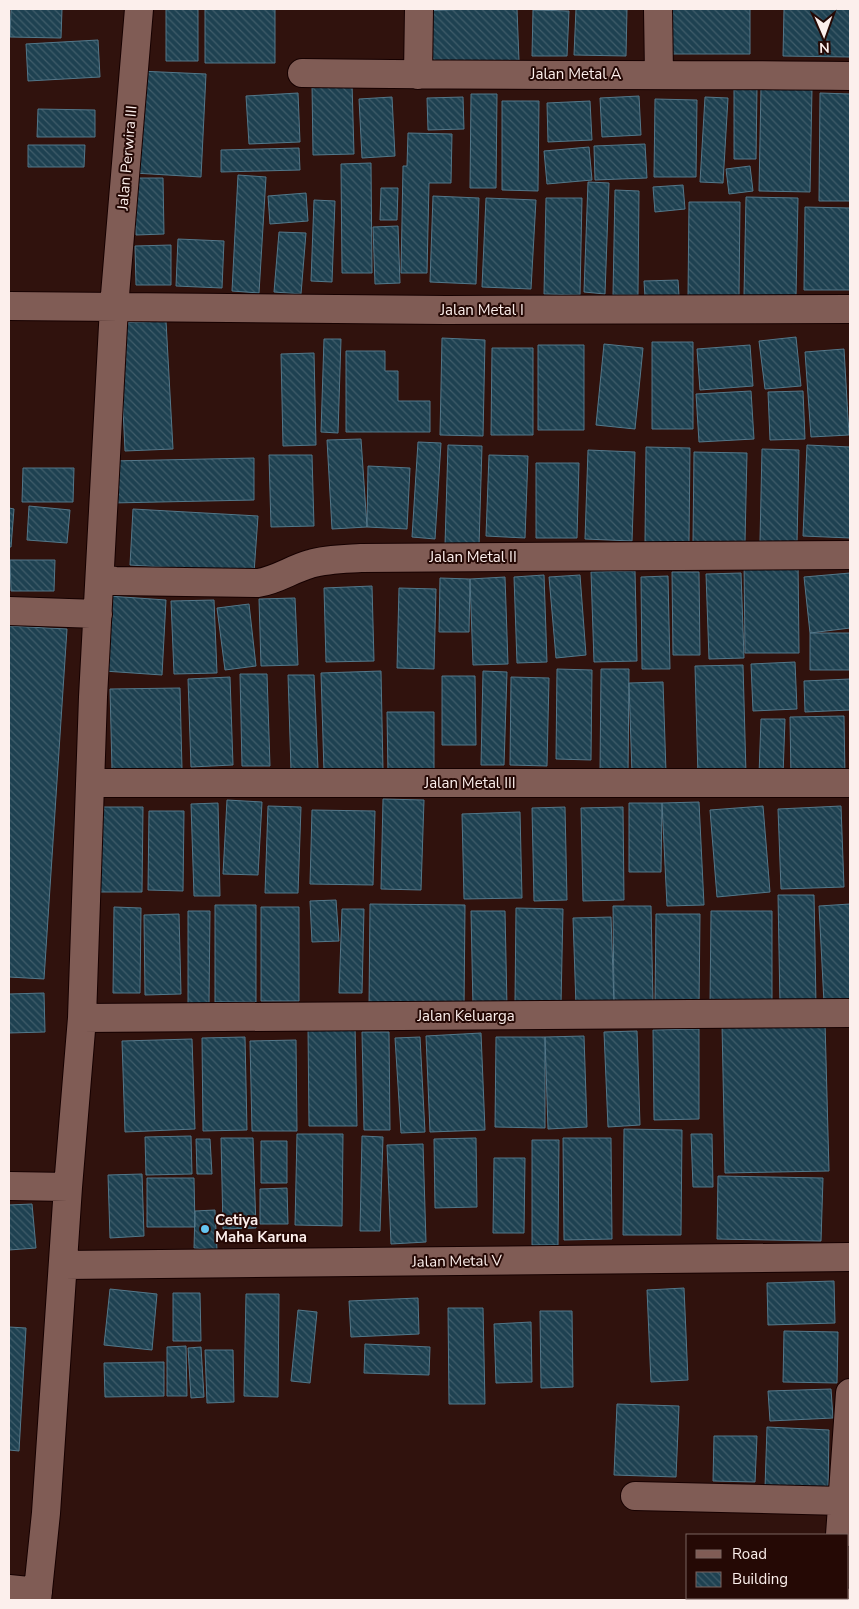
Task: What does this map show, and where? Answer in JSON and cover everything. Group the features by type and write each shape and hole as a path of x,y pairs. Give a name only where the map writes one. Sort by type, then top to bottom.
{"street":[{"name":"Jalan Perwira III","path":"38,1596 46,1513 68,1188 82,1018 90,783 114,307 139,9"},
{"path":"418,75 419,9"},
{"path":"658,9 658,74"},
{"name":"Jalan Metal A","path":"302,73 850,76"},
{"name":"Jalan Metal I","path":"9,306 436,310 850,309"},
{"name":"Jalan Metal II","path":"100,579 115,581 258,584 270,582 310,564 326,560 361,558 850,555"},
{"path":"9,612 98,614"},
{"name":"Jalan Metal III","path":"90,783 850,783"},
{"name":"Jalan Keluarga","path":"82,1018 850,1014"},
{"path":"9,1186 68,1188"},
{"name":"Jalan Metal V","path":"64,1265 850,1257"},
{"path":"843,1532 843,1501 850,1393"},
{"path":"636,1496 843,1501"},
{"path":"9,1589 38,1596"}],"building":[{"path":"11,9 62,9 61,38 10,37"},
{"path":"166,9 198,9 198,61 166,61"},
{"path":"205,9 275,9 275,63 205,63"},
{"path":"517,9 519,61 426,65 423,11"},
{"path":"576,9 627,9 626,56 574,55"},
{"path":"666,9 750,9 750,54 666,54"},
{"path":"784,9 850,9 850,57 783,56"},
{"path":"533,10 569,11 567,56 532,56"},
{"path":"98,40 100,77 28,81 26,44"},
{"path":"139,71 206,74 201,177 134,173"},
{"path":"352,83 354,154 313,155 312,84"},
{"path":"761,87 812,88 810,192 759,191"},
{"path":"734,88 757,88 756,159 734,159"},
{"path":"298,93 300,142 249,144 246,96"},
{"path":"820,93 850,94 850,201 819,201"},
{"path":"471,94 497,94 496,188 470,188"},
{"path":"639,96 641,135 602,137 600,98"},
{"path":"392,97 395,156 362,158 359,99"},
{"path":"463,97 464,129 428,130 427,98"},
{"path":"705,97 728,98 723,183 700,182"},
{"path":"655,99 697,100 696,177 654,177"},
{"path":"502,101 539,101 538,191 502,190"},
{"path":"590,101 592,140 548,142 547,103"},
{"path":"38,109 95,110 95,137 37,137"},
{"path":"408,133 452,134 451,183 429,183 427,273 401,273 403,166 407,166"},
{"path":"645,144 647,178 595,180 594,146"},
{"path":"28,145 85,145 84,167 28,167"},
{"path":"589,147 592,180 547,184 544,151"},
{"path":"299,148 300,170 221,172 221,150"},
{"path":"371,163 372,273 342,273 341,164"},
{"path":"750,166 753,191 729,194 726,169"},
{"path":"238,175 266,177 259,293 232,291"},
{"path":"134,178 163,178 164,234 136,235"},
{"path":"588,182 609,183 605,294 584,292"},
{"path":"683,185 685,209 655,212 653,187"},
{"path":"381,188 398,188 397,220 380,220"},
{"path":"615,190 639,191 638,295 613,295"},
{"path":"306,193 308,221 270,224 268,196"},
{"path":"433,196 479,198 476,284 430,282"},
{"path":"746,197 798,198 796,297 744,296"},
{"path":"486,198 536,200 531,289 482,287"},
{"path":"546,198 582,198 580,295 544,294"},
{"path":"314,200 335,201 332,282 311,281"},
{"path":"689,202 740,202 739,297 688,297"},
{"path":"805,207 850,208 850,290 804,290"},
{"path":"398,226 400,283 375,284 373,227"},
{"path":"279,232 306,233 301,294 274,292"},
{"path":"178,239 224,241 222,288 176,286"},
{"path":"171,245 171,285 136,285 135,246"},
{"path":"678,280 679,296 645,297 644,281"},
{"path":"166,321 173,449 125,451 119,323"},
{"path":"796,337 801,386 765,389 759,341"},
{"path":"442,338 485,340 483,436 440,435"},
{"path":"324,339 341,339 338,433 321,432"},
{"path":"652,342 693,342 693,429 652,429"},
{"path":"604,344 643,348 635,429 596,425"},
{"path":"538,345 584,345 584,430 538,430"},
{"path":"750,345 753,386 700,390 697,349"},
{"path":"492,348 533,348 533,435 491,435"},
{"path":"844,349 849,435 811,437 805,352"},
{"path":"346,351 385,351 385,371 398,371 398,401 430,401 430,432 346,432"},
{"path":"314,353 316,445 283,446 281,354"},
{"path":"751,391 754,439 699,442 696,394"},
{"path":"803,391 805,439 770,440 768,392"},
{"path":"361,439 367,527 332,529 327,440"},
{"path":"418,442 441,443 435,539 412,537"},
{"path":"448,445 482,446 479,546 445,545"},
{"path":"807,445 850,447 850,538 803,536"},
{"path":"646,447 690,448 689,543 645,543"},
{"path":"762,449 799,450 797,543 760,541"},
{"path":"588,450 635,452 632,541 585,539"},
{"path":"694,452 747,453 745,542 693,542"},
{"path":"269,455 312,455 314,526 271,527"},
{"path":"489,455 528,456 525,538 486,536"},
{"path":"254,458 254,500 112,503 111,461"},
{"path":"536,463 579,463 577,538 536,538"},
{"path":"368,466 410,468 407,529 367,527"},
{"path":"23,468 74,468 73,502 22,502"},
{"path":"29,506 70,510 67,543 27,540"},
{"path":"9,508 14,509 11,547 9,547"},
{"path":"133,509 258,516 254,573 130,565"},
{"path":"744,559 798,559 799,653 745,653"},
{"path":"10,560 55,560 54,591 11,591"},
{"path":"635,571 637,661 594,662 591,572"},
{"path":"672,572 699,572 700,655 673,655"},
{"path":"741,573 744,658 709,659 706,574"},
{"path":"850,573 850,628 810,633 804,577"},
{"path":"544,575 547,662 517,663 514,577"},
{"path":"580,575 586,655 556,658 549,577"},
{"path":"668,576 670,669 642,669 641,577"},
{"path":"505,577 508,664 473,665 470,579"},
{"path":"440,578 470,579 469,632 439,632"},
{"path":"372,586 374,661 326,662 324,588"},
{"path":"399,588 436,589 434,669 397,668"},
{"path":"109,596 166,600 162,675 104,671"},
{"path":"295,598 298,665 261,666 259,599"},
{"path":"214,600 217,673 174,674 171,601"},
{"path":"249,604 256,666 225,670 217,608"},
{"path":"9,626 67,629 44,979 9,977"},
{"path":"810,633 850,633 850,670 810,670"},
{"path":"795,662 797,709 753,711 751,664"},
{"path":"743,665 746,774 698,776 695,666"},
{"path":"557,669 592,670 591,760 556,759"},
{"path":"601,669 629,669 628,775 600,774"},
{"path":"381,671 383,770 324,772 321,673"},
{"path":"483,671 507,672 504,765 481,765"},
{"path":"240,674 267,674 270,766 242,766"},
{"path":"288,675 314,675 318,769 291,770"},
{"path":"442,676 475,676 476,745 442,745"},
{"path":"230,677 233,765 191,767 188,679"},
{"path":"511,677 549,678 547,766 510,765"},
{"path":"850,679 850,710 805,712 804,681"},
{"path":"663,682 666,772 632,774 629,683"},
{"path":"180,688 182,769 112,770 110,689"},
{"path":"387,712 434,712 434,773 388,773"},
{"path":"844,716 845,777 791,778 790,717"},
{"path":"761,719 785,719 783,776 759,775"},
{"path":"383,799 424,800 421,890 381,889"},
{"path":"227,800 262,802 258,875 223,874"},
{"path":"699,802 704,905 667,906 662,803"},
{"path":"218,803 220,896 194,896 191,804"},
{"path":"629,803 662,803 661,872 629,872"},
{"path":"268,806 301,807 298,893 265,893"},
{"path":"763,806 770,892 717,897 710,810"},
{"path":"841,806 844,887 781,889 778,809"},
{"path":"94,807 143,807 142,892 94,892"},
{"path":"565,807 567,900 534,901 532,808"},
{"path":"623,807 624,900 583,901 581,808"},
{"path":"312,810 375,811 373,885 310,884"},
{"path":"149,811 184,811 183,891 148,890"},
{"path":"520,812 522,898 464,899 462,814"},
{"path":"778,895 814,895 816,1005 780,1006"},
{"path":"336,900 339,941 312,942 310,901"},
{"path":"370,904 465,905 464,1008 369,1007"},
{"path":"850,904 850,1001 824,1003 819,906"},
{"path":"215,905 256,905 256,1002 215,1002"},
{"path":"613,906 651,906 653,1003 614,1004"},
{"path":"114,907 141,908 140,993 113,993"},
{"path":"261,907 299,907 299,1001 261,1001"},
{"path":"516,908 563,909 561,1004 515,1003"},
{"path":"342,909 364,909 362,993 339,993"},
{"path":"188,911 210,911 209,1005 188,1005"},
{"path":"471,911 505,911 507,1007 473,1008"},
{"path":"711,911 772,911 772,1006 710,1005"},
{"path":"179,914 181,994 145,995 144,915"},
{"path":"656,914 700,914 699,1007 655,1006"},
{"path":"611,917 614,1004 576,1006 573,918"},
{"path":"44,993 45,1032 9,1033 9,994"},
{"path":"825,1022 829,1171 725,1173 722,1024"},
{"path":"355,1026 357,1126 309,1126 308,1027"},
{"path":"699,1029 699,1119 654,1120 653,1030"},
{"path":"637,1031 640,1125 608,1127 604,1032"},
{"path":"362,1032 389,1032 390,1130 364,1130"},
{"path":"481,1033 485,1130 430,1132 426,1036"},
{"path":"584,1036 587,1127 548,1129 545,1037"},
{"path":"245,1037 247,1130 203,1131 202,1038"},
{"path":"420,1037 425,1132 401,1133 395,1038"},
{"path":"496,1037 545,1037 545,1128 495,1127"},
{"path":"192,1039 195,1129 125,1132 122,1041"},
{"path":"296,1040 297,1131 252,1131 250,1041"},
{"path":"624,1129 682,1130 681,1235 623,1235"},
{"path":"297,1134 343,1134 342,1226 295,1225"},
{"path":"691,1134 712,1134 713,1187 693,1187"},
{"path":"191,1136 192,1174 146,1175 145,1137"},
{"path":"362,1136 383,1137 380,1231 360,1231"},
{"path":"221,1138 253,1138 256,1228 223,1229"},
{"path":"476,1138 477,1207 435,1208 434,1139"},
{"path":"563,1138 611,1138 612,1239 564,1240"},
{"path":"196,1139 210,1139 212,1174 197,1174"},
{"path":"532,1140 559,1140 558,1245 532,1245"},
{"path":"261,1141 287,1141 287,1183 261,1183"},
{"path":"423,1144 426,1242 391,1244 387,1145"},
{"path":"494,1158 525,1158 524,1233 493,1233"},
{"path":"142,1174 144,1236 110,1238 108,1175"},
{"path":"718,1176 823,1178 821,1241 717,1239"},
{"path":"147,1178 194,1178 195,1227 147,1227"},
{"path":"287,1188 288,1224 260,1224 260,1189"},
{"path":"32,1204 36,1248 9,1250 9,1205"},
{"name":"Cetiya Maha Karuna","path":"215,1210 217,1250 194,1248 195,1211"},
{"path":"834,1281 835,1323 768,1325 767,1283"},
{"path":"684,1288 688,1380 651,1382 647,1290"},
{"path":"110,1289 157,1294 152,1350 104,1345"},
{"path":"173,1293 200,1293 201,1341 173,1341"},
{"path":"246,1294 279,1294 278,1397 244,1396"},
{"path":"418,1298 419,1334 351,1337 349,1301"},
{"path":"448,1308 483,1308 485,1404 449,1404"},
{"path":"298,1310 317,1312 310,1383 291,1381"},
{"path":"540,1311 572,1311 573,1387 541,1388"},
{"path":"531,1322 532,1382 496,1383 494,1324"},
{"path":"9,1327 26,1328 19,1451 9,1450"},
{"path":"784,1331 838,1332 837,1383 783,1382"},
{"path":"365,1344 430,1347 429,1375 364,1373"},
{"path":"186,1346 187,1396 167,1396 167,1347"},
{"path":"201,1347 204,1397 191,1398 188,1348"},
{"path":"205,1350 233,1350 234,1402 207,1403"},
{"path":"164,1362 164,1396 105,1397 104,1363"},
{"path":"831,1389 833,1418 770,1421 768,1391"},
{"path":"617,1404 679,1406 676,1477 614,1475"},
{"path":"767,1427 829,1430 828,1490 765,1488"},
{"path":"714,1436 757,1436 755,1482 713,1481"}],"place":[{"name":"Cetiya Maha Karuna","path":"205,1229"}]}
